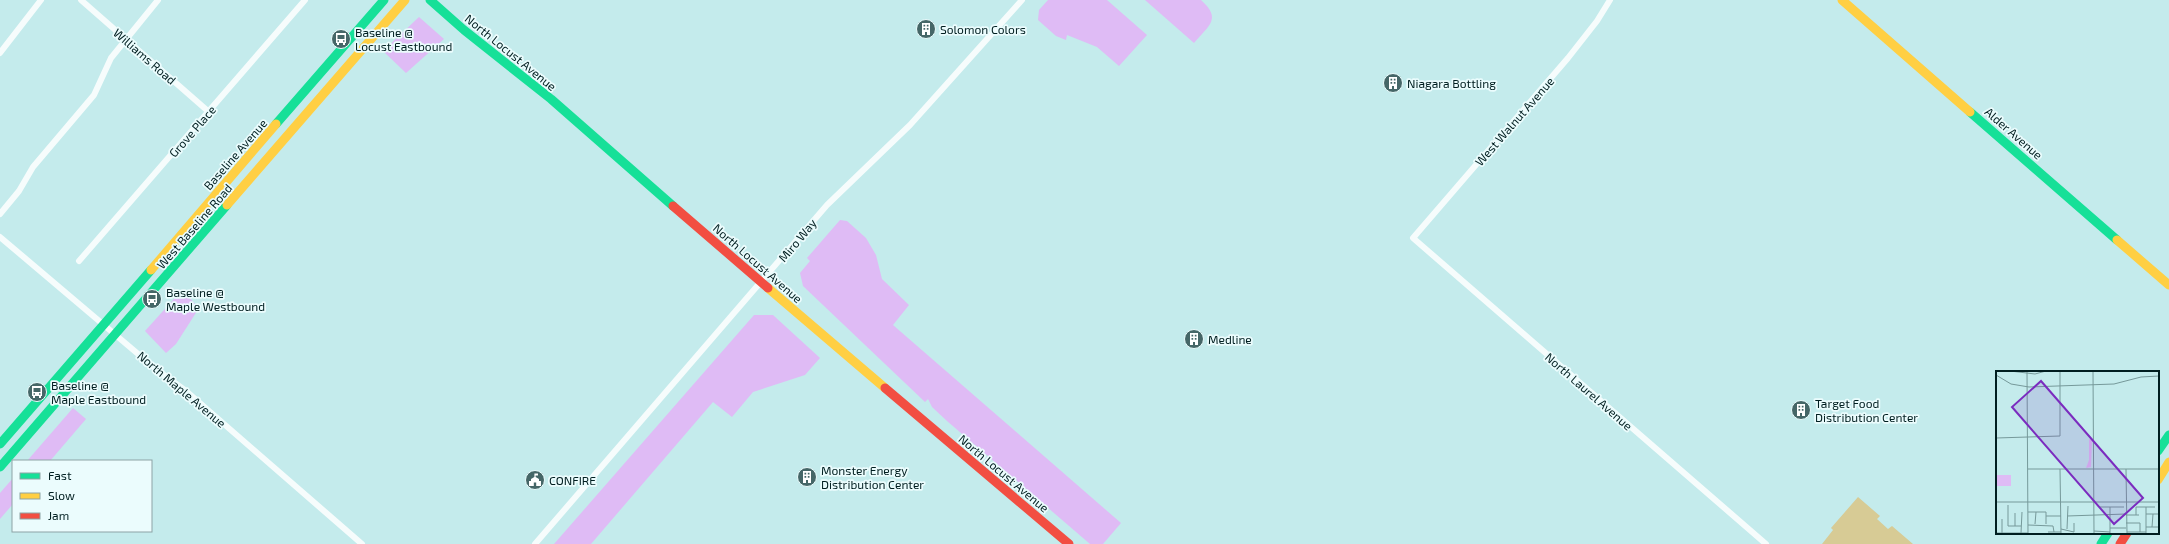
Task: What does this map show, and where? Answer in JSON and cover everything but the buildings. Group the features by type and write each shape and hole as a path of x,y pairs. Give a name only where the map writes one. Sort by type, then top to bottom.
{"main road":[{"name":"Baseline Avenue","path":"104,324 384,0"},
{"name":"West Baseline Road","path":"0,467 406,0"},
{"name":"North Locust Avenue","path":"430,0 464,30 514,68 551,99 761,282 1069,544"},
{"name":"Alder Avenue","path":"1842,0 2169,285"},
{"path":"0,444 104,324"},
{"path":"2159,450 2169,435"},
{"path":"2159,478 2169,462"},
{"path":"2101,544 2107,534"},
{"path":"2120,544 2126,534"}],"street":[{"path":"0,53 41,0"},
{"name":"Williams Road","path":"81,0 209,112"},
{"path":"0,214 19,191 33,167 94,95 111,58 158,0"},
{"name":"Grove Place","path":"79,261 305,0"},
{"name":"Miro Way","path":"535,544 827,205 910,124 1022,0"},
{"name":"West Walnut Avenue","path":"1413,238 1568,58 1597,21 1610,0"},
{"name":"North Maple Avenue","path":"0,237 192,396 362,544"},
{"name":"North Laurel Avenue","path":"1413,238 1766,544"}],"shaded area":[{"path":"1048,0 1107,0 1147,35 1119,66 1097,47 1067,35 1066,40 1056,36 1038,20 1039,10"},
{"path":"1145,0 1201,0 1211,12 1211,22 1194,43"},
{"path":"419,17 444,39 406,73 383,51"},
{"path":"840,220 847,221 866,238 876,255 882,279 909,305 893,325 1121,523 1103,544 1090,544 947,421 932,407 928,399 925,402 803,286 800,273 810,261 807,258"},
{"path":"182,290 199,308 176,344 166,353 145,331"},
{"path":"754,315 773,315 820,358 805,375 753,392 732,417 713,402 591,544 554,544"},
{"path":"73,408 86,419 51,460 28,460"},
{"path":"12,479 12,505 0,519 0,493"},
{"path":"1858,497 1880,516 1877,519 1888,529 1892,526 1913,544 1822,544 1833,530 1831,528"}],"traffic: fast":[{"path":"276,124 384,0"},
{"path":"430,0 464,30 551,99 673,206"},
{"path":"1970,112 2117,240"},
{"path":"0,467 227,205"},
{"path":"0,444 151,270"},
{"path":"2159,450 2169,435"},
{"path":"2101,544 2107,534"}],"traffic: slow":[{"path":"227,205 405,0"},
{"path":"1842,0 1970,112"},
{"path":"151,270 276,124"},
{"path":"2117,240 2169,285"},
{"path":"768,288 885,388"},
{"path":"2159,478 2169,462"}],"traffic: jam":[{"path":"673,206 768,288"},
{"path":"885,388 1069,544"},
{"path":"2120,544 2126,534"}],"place":[{"name":"Solomon Colors","path":"926,29"},
{"name":"Baseline @ Locust Eastbound","path":"341,39"},
{"name":"Niagara Bottling","path":"1393,83"},
{"name":"Baseline @ Maple Westbound","path":"152,299"},
{"name":"Medline","path":"1194,339"},
{"name":"Baseline @ Maple Eastbound","path":"37,392"},
{"name":"Target Food Distribution Center","path":"1801,410"},
{"name":"Monster Energy Distribution Center","path":"807,477"},
{"name":"CONFIRE","path":"535,480"}]}
